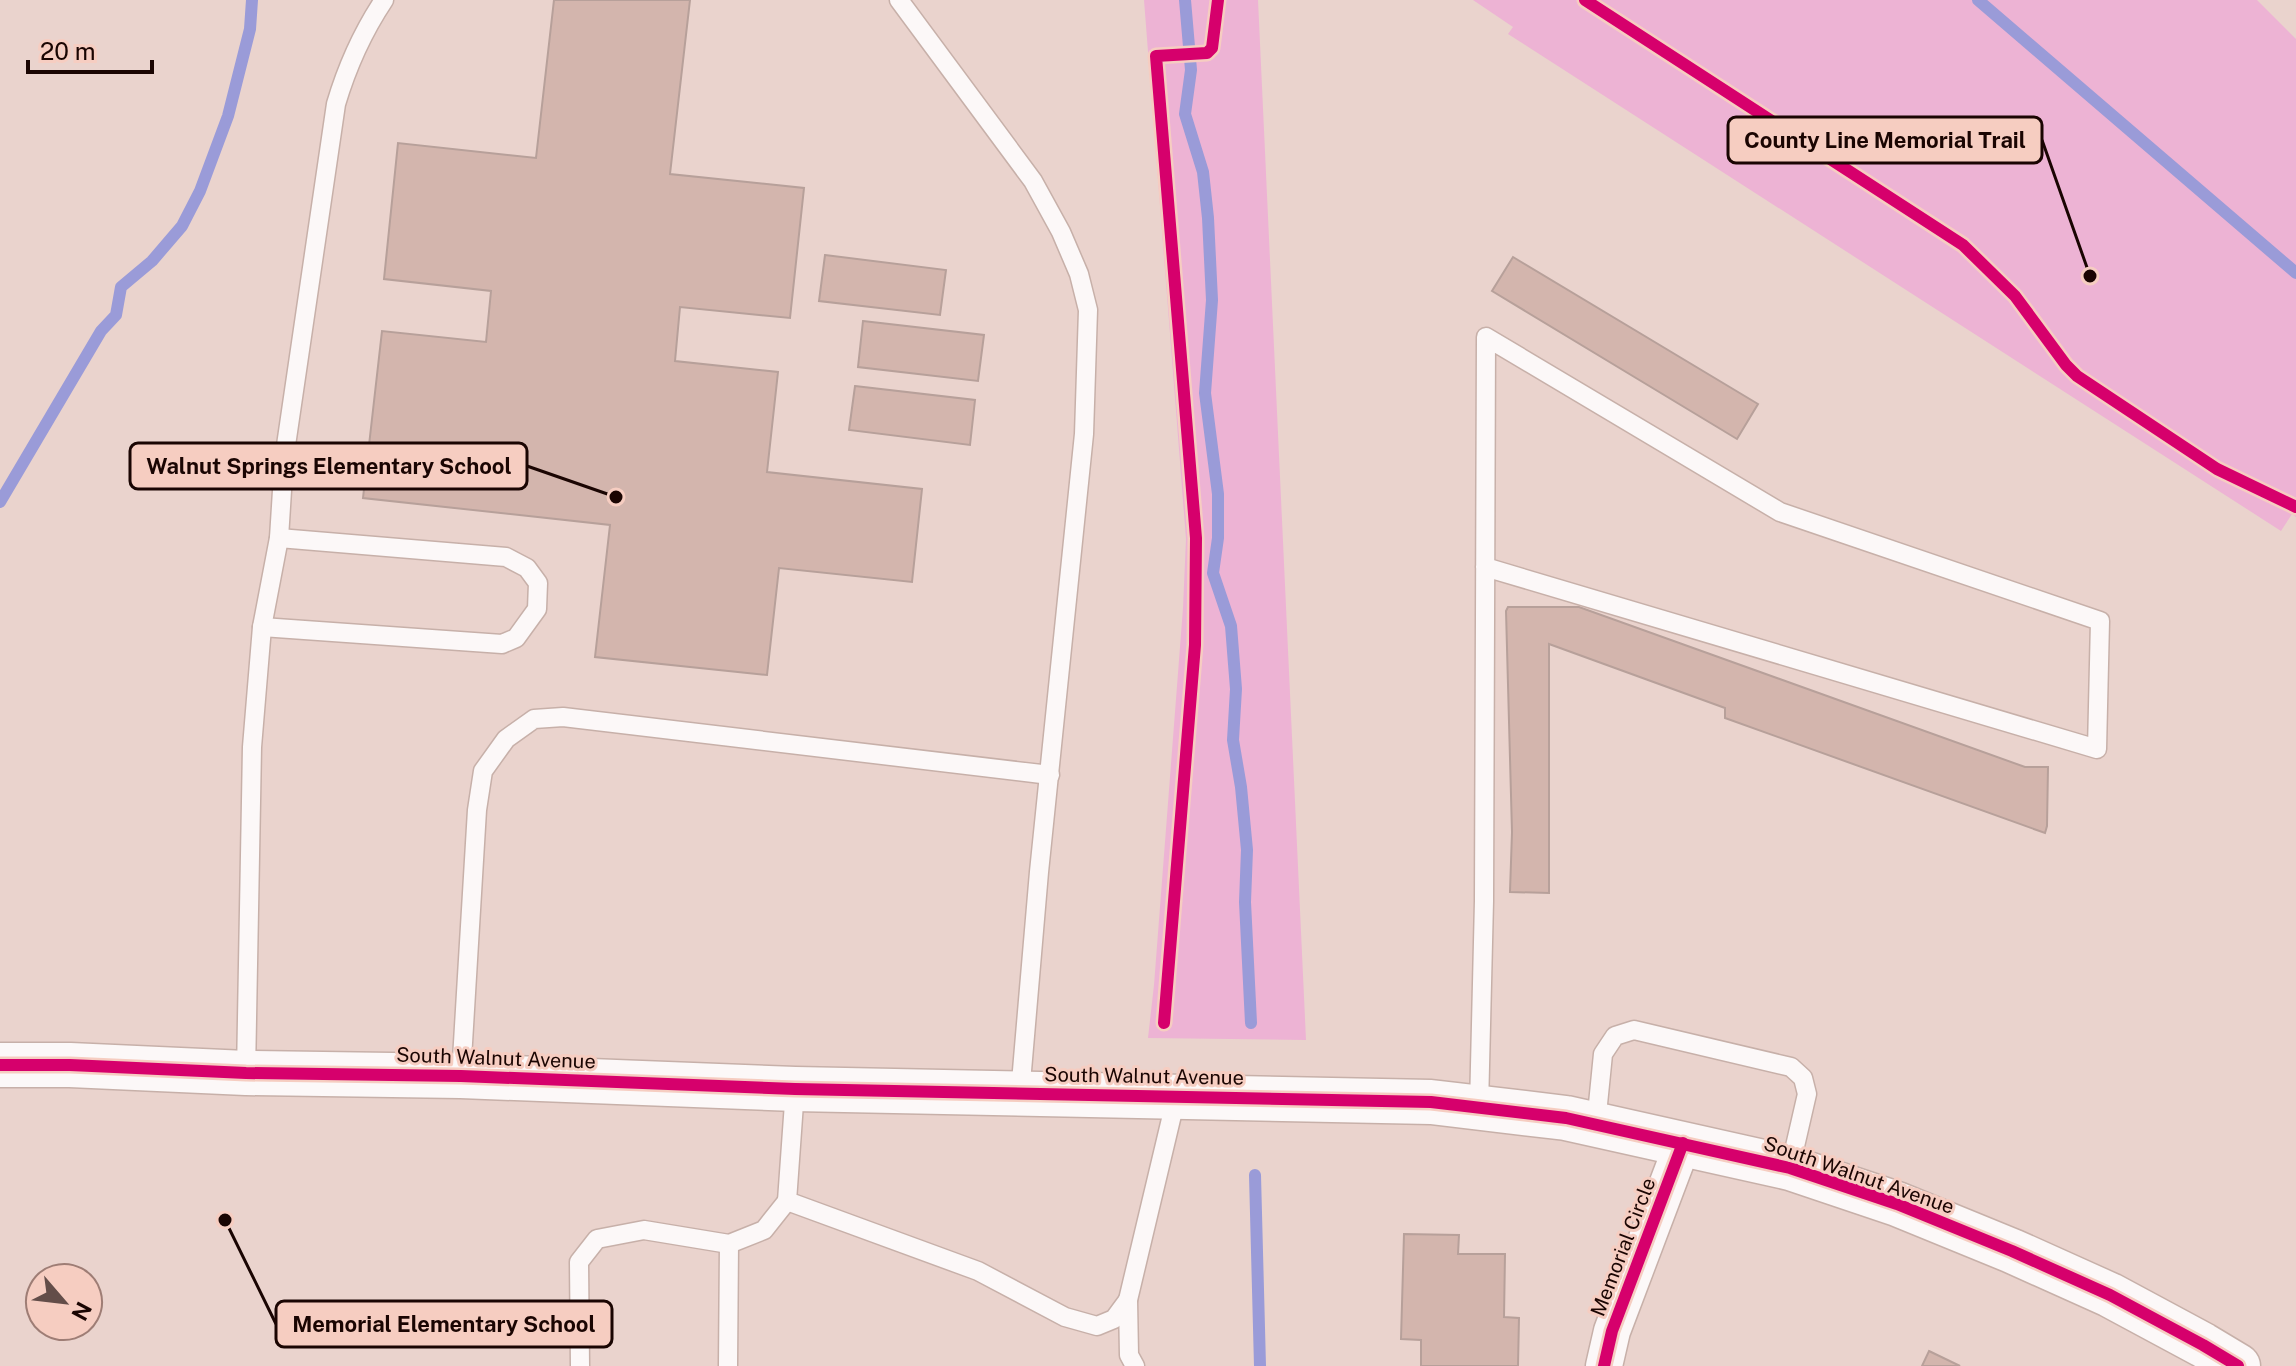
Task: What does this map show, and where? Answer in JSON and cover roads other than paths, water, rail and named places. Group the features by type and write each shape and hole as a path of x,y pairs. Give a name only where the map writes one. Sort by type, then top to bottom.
{"street":[{"name":"South Walnut Avenue","path":"0,1065 461,1076 795,1089 1431,1102 1479,1107 1596,1124 1683,1143 1790,1168 1897,1204 2110,1295 2210,1359"},
{"name":"Memorial Circle","path":"1604,1366 1612,1331 1683,1143"}],"lane":[{"path":"246,1073 252,747 262,627 279,538 284,465 336,104 346,70 368,24 384,0"},
{"path":"899,0 1033,181 1061,232 1079,274 1088,310 1084,434 1039,872 1020,1094"},
{"path":"1479,1107 1484,901 1485,567 1486,337 1780,512 2100,621 2097,749 1485,567"},
{"path":"262,627 502,644 516,638 537,609 538,583 527,568 506,557 279,538"},
{"path":"461,1076 477,810 483,771 506,739 534,719 563,717 1050,775"},
{"path":"1596,1124 1603,1054 1615,1036 1634,1030 1791,1067 1803,1078 1807,1094 1790,1168"},
{"path":"580,1366 579,1262 597,1239 644,1230 729,1244 764,1230 787,1201 795,1089"},
{"path":"1135,1366 1129,1355 1128,1300 1176,1098"},
{"path":"787,1201 978,1271 1065,1317 1097,1326 1114,1319 1128,1300"},
{"path":"728,1366 729,1244"}],"waterway":[{"path":"0,502 101,331 116,315 121,287 152,261 182,226 200,191 228,116 250,29 252,0"},
{"path":"1185,0 1191,70 1185,114 1203,172 1208,218 1212,300 1205,393 1218,494 1218,538 1213,573 1231,626 1236,689 1233,740 1247,850 1245,902 1251,1023"},
{"path":"1978,0 2296,273"},
{"path":"1255,1175 1260,1366"}],"place":[{"name":"County Line Memorial Trail","path":"2090,276"},
{"name":"Walnut Springs Elementary School","path":"616,497"},
{"name":"Memorial Elementary School","path":"225,1220"}]}
